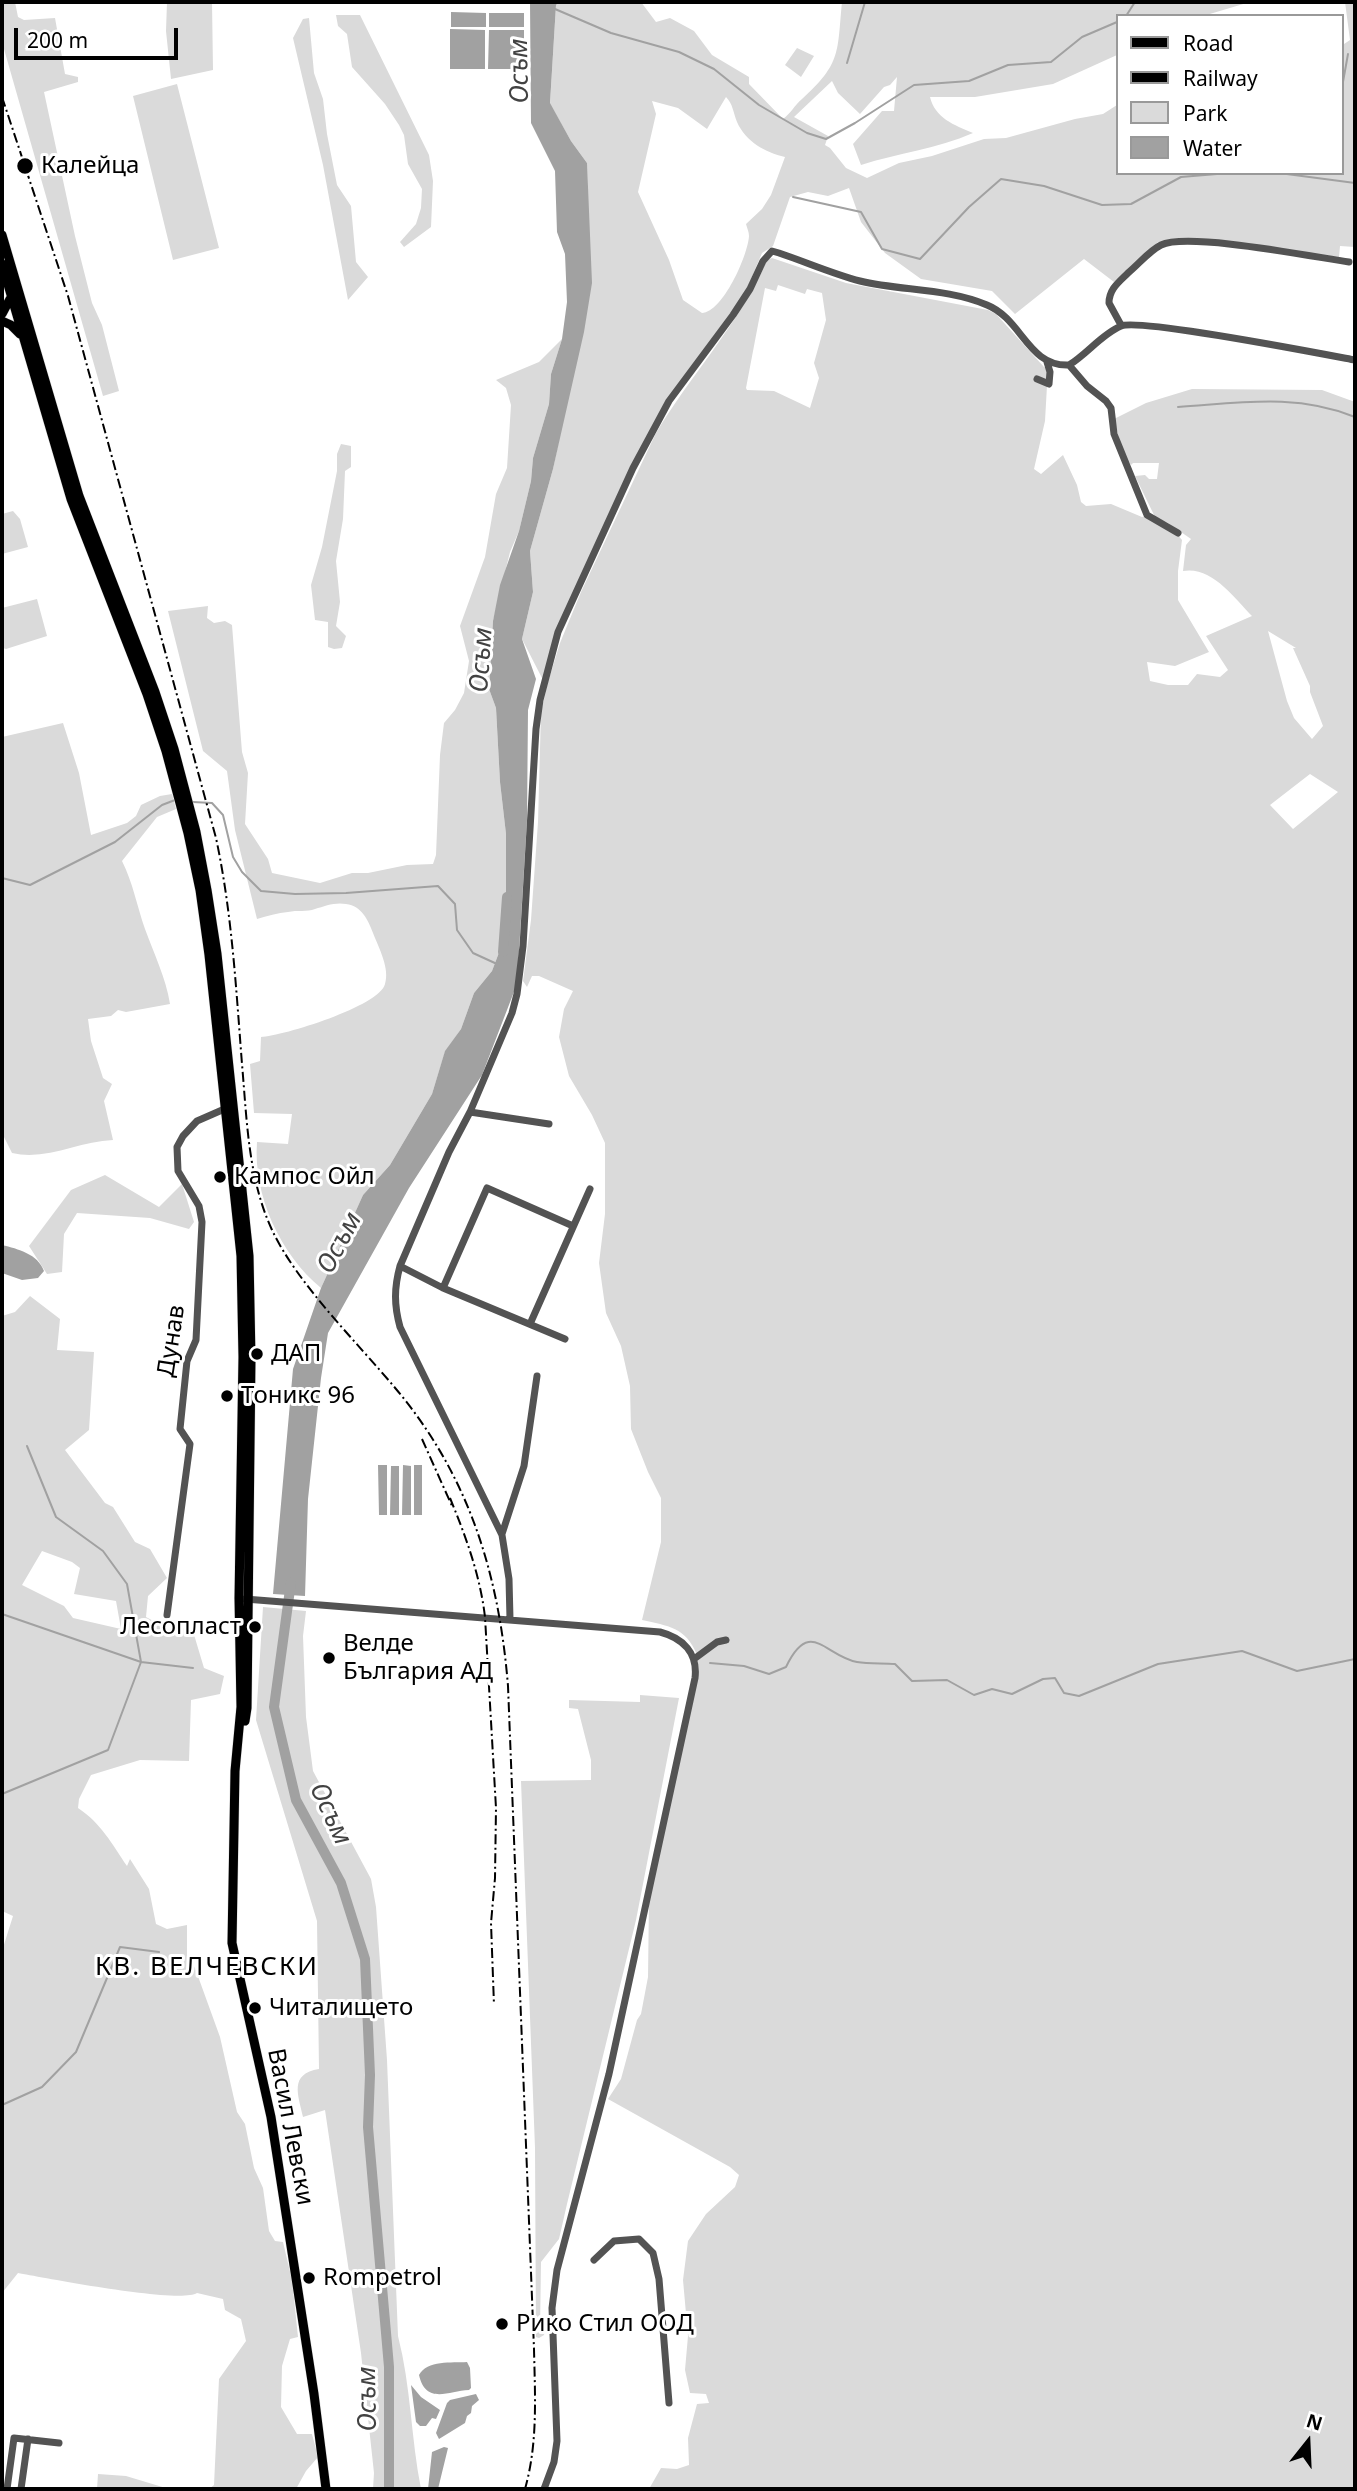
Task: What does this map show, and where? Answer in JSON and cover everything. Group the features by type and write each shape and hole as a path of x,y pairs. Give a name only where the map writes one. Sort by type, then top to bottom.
{"main road":[{"path":"2,235 22,323 22,335 71,499 147,694 188,833 209,955 230,1107"},
{"path":"2,264 79,496 155,692 186,791 208,890 217,954 230,1107"},
{"path":"2,314 11,297"},
{"path":"2,320 22,335"},
{"name":"Васил Левски","path":"230,1107 243,1305 243,1598 247,1708 235,1771 232,1942 271,2117 314,2393 326,2489"}],"street":[{"path":"1121,325 1109,303 1111,291 1148,255 1169,242 1188,240 1349,262"},
{"path":"510,1619 509,1579 502,1535 400,1327 394,1307 395,1285 400,1266 449,1152 470,1112 512,1013 517,994 523,946 536,729 542,688 558,632 658,419 745,298 767,255 772,251 861,281 936,292 987,305 1006,316 1047,362 1049,384 1037,379"},
{"path":"2,320 22,323"},
{"path":"1069,365 1121,325 1167,328 1355,360"},
{"path":"1047,362 1069,365 1111,408 1114,434 1147,515 1178,533"},
{"name":"Дунав","path":"167,1615 190,1444 180,1429 187,1361 196,1340 202,1251 199,1206 178,1171 177,1147 197,1121 230,1107"},
{"path":"470,1112 549,1124"},
{"path":"443,1288 487,1188 573,1226"},
{"path":"530,1324 590,1189"},
{"path":"400,1266 443,1288 565,1339"},
{"path":"502,1535 524,1466 537,1376"},
{"path":"243,1598 660,1632 672,1635 684,1643 694,1659 695,1678 609,2074 557,2270 552,2308 557,2441 554,2462 544,2489"},
{"path":"694,1659 717,1642 726,1640"},
{"path":"594,2260 614,2241 639,2239 653,2253 659,2278 669,2403"},
{"path":"7,2489 14,2438 59,2443"},
{"path":"21,2489 28,2440"}],"green space":[{"path":"2,2 15,2 18,17 24,20 55,18 65,74 78,77 78,82 44,92 75,236 119,391 103,396 2,42"},
{"path":"167,2 212,2 213,70 171,79 166,31"},
{"path":"559,2 641,2 656,22 670,18 694,31 712,55 749,77 749,84 783,119 815,87 831,66 838,45 842,2 1250,2 1210,14 1116,14 1116,55 1053,84 975,97 930,97 941,116 973,133 946,143 861,165 853,144 882,111 894,111 897,77 884,87 860,114 838,93 832,81 794,117 828,136 825,145 846,168 867,178 899,163 932,156 984,139 1006,138 1103,114 1116,106 1116,175 1343,175 1343,45 1350,40 1345,2 1355,2 1355,247 1340,246 1339,257 1183,238 1158,242 1114,282 1084,259 1015,314 992,291 921,279 885,253 861,222 849,188 828,196 808,192 790,197 773,246 762,253 746,291 657,421 565,617 543,680 522,639 533,592 530,551 553,469 565,411 588,219 587,163 550,104 556,5","holes":["726,97 732,105 737,122 751,141 763,149 785,157 771,195 762,209 746,224 748,245 733,281 718,303 702,313 683,300 669,260 638,192 656,114 652,101 678,108 707,129"]},
{"path":"336,15 360,15 429,155 433,181 431,227 404,247 400,242 416,224 421,208 422,189 408,164 404,135 399,125 385,104 352,67 347,34 338,26"},
{"path":"309,18 314,73 323,99 337,185 351,206 356,262 368,277 348,300 323,165 293,38 303,19"},
{"path":"797,48 814,56 801,77 785,65"},
{"path":"177,84 219,248 173,260 133,96"},
{"path":"772,258 846,283 988,310 996,314 1044,367 1048,368 1045,421 1034,469 1041,474 1063,455 1077,485 1081,502 1086,506 1111,504 1142,517 1149,515 1172,528 1182,540 1178,600 1209,652 1175,666 1147,662 1150,681 1188,685 1197,674 1220,677 1228,670 1206,636 1252,616 1213,578 1203,573 1183,571 1186,545 1191,539 1155,517 1135,476 1145,475 1149,479 1157,479 1159,463 1131,465 1125,462 1114,419 1146,403 1192,389 1322,390 1355,402 1355,2489 649,2489 661,2468 677,2469 689,2465 688,2438 697,2404 709,2403 706,2394 690,2393 685,2370 688,2336 683,2280 688,2241 706,2214 735,2187 739,2175 730,2167 608,2099 621,2079 641,2014 648,1977 649,1900 697,1655 682,1633 668,1626 642,1620 661,1542 661,1498 631,1429 630,1386 621,1346 606,1313 599,1263 605,1214 605,1143 569,1076 559,1037 564,1009 573,991 539,976 532,976 527,987 523,981 531,920 538,822 541,712 560,643 655,435 743,306 767,260","holes":["778,285 805,294 807,289 822,293 826,320 814,363 819,378 810,408 774,391 746,388 765,288 776,291","1268,631 1296,648 1293,648 1310,686 1323,726 1312,739 1294,718","1310,774 1338,792 1293,829 1270,805"]},
{"path":"562,339 551,374 549,404 533,458 531,481 519,531 510,552 493,621 489,689 496,708 506,834 506,934 492,971 474,993 461,1029 445,1052 432,1094 390,1165 363,1195 321,1288 293,1258 272,1222 265,1203 257,1162 257,1142 288,1144 292,1114 254,1113 250,1064 260,1061 261,1037 329,1018 379,993 385,984 385,965 366,919 352,905 334,904 257,919 235,830 227,771 203,751 168,611 208,606 207,618 214,623 225,621 232,625 242,752 248,773 245,824 268,859 272,873 320,883 352,873 433,864 436,855 444,723 464,693 469,661 460,626 485,557 496,494 507,468 511,405 506,388 496,380 539,362"},
{"path":"341,444 351,446 351,467 345,471 343,519 336,561 340,602 336,626 346,636 342,648 334,649 328,647 328,622 315,620 311,585 322,547 337,471 337,454"},
{"path":"13,511 20,519 28,547 2,554 2,514"},
{"path":"37,599 47,636 3,648 2,608"},
{"path":"63,723 79,773 91,835 127,823 136,816 141,805 160,796 172,794 176,809 157,817 122,861 163,975 170,1004 126,1012 118,1010 111,1016 88,1019 91,1041 103,1078 112,1084 104,1101 113,1140 50,1153 25,1155 12,1153 2,1133 2,737"},
{"path":"105,1175 159,1207 182,1184 194,1222 189,1229 150,1218 77,1213 64,1234 62,1272 47,1274 29,1246 71,1190"},
{"path":"30,1296 60,1319 57,1350 94,1352 89,1430 65,1450 105,1503 113,1507 135,1542 150,1549 167,1578 148,1596 146,1617 168,1629 192,1628 204,1668 224,1676 220,1694 191,1700 189,1761 140,1760 91,1775 79,1799 78,1808 100,1827 127,1866 130,1859 149,1889 156,1924 167,1929 187,1925 187,1955 195,1968 220,2037 237,2112 245,2124 254,2168 263,2188 269,2231 275,2241 283,2242 292,2280 298,2337 290,2339 282,2366 281,2407 297,2434 312,2434 318,2457 296,2489 209,2489 214,2485 219,2379 246,2341 241,2319 225,2310 223,2299 197,2293 185,2296 140,2293 18,2273 2,2293 2,1951 13,1916 2,1911 2,1316 15,1312","holes":["42,1551 72,1562 80,1568 74,1594 116,1601 121,1629 73,1618 64,1606 22,1585"]},
{"path":"263,1607 306,1611 303,1636 306,1717 313,1771 371,1879 376,1907 387,2060 398,2336 406,2374 421,2489 373,2489 374,2473 361,2353 325,2110 303,2117 299,2100 299,2080 303,2075 319,2069 317,1921 256,1720"},
{"path":"640,1695 679,1698 636,1920 559,2239 541,2262 540,2330 545,2330 544,2335 539,2338 536,2337 535,2148 521,1781 591,1780 591,1760 578,1709 569,1708 569,1700 640,1702"},
{"path":"98,2474 126,2476 169,2489 97,2489"}],"water":[{"path":"530,2 559,2 556,5 550,103 587,163 592,283 584,332 553,469 530,551 533,592 522,639 536,679 528,710 527,820 517,984 482,1075 409,1188 328,1333 308,1499 305,1596 273,1594 293,1369 321,1288 363,1195 390,1165 432,1094 445,1051 461,1029 474,993 492,971 506,934 506,834 496,708 489,689 493,621 500,585 519,531 531,481 533,458 549,404 551,374 562,339 567,302 565,254 557,232 555,171 531,123"},
{"path":"451,12 486,13 486,27 451,27"},
{"path":"489,13 524,13 524,27 489,27"},
{"path":"450,29 485,30 485,69 450,69"},
{"path":"489,30 524,30 524,69 488,69"},
{"path":"2,1245 32,1256 44,1271 38,1278 22,1280 2,1273"},
{"path":"378,1465 387,1465 387,1515 379,1515"},
{"path":"403,1465 411,1466 411,1515 402,1515"},
{"path":"414,1465 422,1465 422,1515 414,1515"},
{"path":"391,1466 399,1466 399,1515 390,1515"},
{"path":"467,2362 470,2368 469,2390 439,2394 432,2393 422,2384 419,2375 428,2367 440,2363"},
{"path":"411,2385 421,2397 440,2410 436,2419 432,2418 426,2426 420,2426 416,2422"},
{"path":"476,2394 479,2400 472,2406 465,2423 439,2439 436,2433 447,2403"},
{"path":"448,2448 438,2489 428,2489 432,2452"}],"waterway":[{"path":"847,63 865,2"},
{"path":"1127,14 1135,2"},
{"path":"555,9 611,33 679,52 714,69 759,105 807,133 826,139 914,85 969,81 1008,65 1051,62 1082,37 1116,22"},
{"path":"1343,82 1348,54"},
{"path":"793,197 861,212 882,249 920,259 969,207 1001,179 1044,186 1102,205 1131,204 1181,177 1205,175"},
{"path":"1294,175 1355,183"},
{"path":"1178,407 1289,402 1355,417"},
{"path":"2,878 30,885 115,842 162,805 175,800"},
{"path":"193,802 212,803 223,815 233,857 242,872 261,891 295,894 346,893 438,886 455,904 457,930 473,953 497,964"},
{"name":"Осъм","path":"503,952 507,897"},
{"path":"2,1614 141,1662 127,1584 103,1551 56,1517 27,1446"},
{"name":"Осъм","path":"291,1582 274,1707 296,1800 341,1883 365,1959 370,2075 368,2127 389,2367 389,2489"},
{"path":"710,1663 744,1666 769,1674 786,1667 795,1652 803,1644 811,1642 857,1662 895,1664 912,1681 947,1680 974,1695 992,1689 1012,1694 1043,1679 1055,1678 1064,1693 1079,1696 1158,1664 1242,1651 1297,1671 1355,1659"},
{"path":"2,1794 108,1750 141,1662 193,1668"},
{"path":"2,2105 42,2087 76,2052 120,1947 159,1952"}],"railway":[{"path":"2,97 68,296 216,838 233,951 250,1149 264,1210 283,1251 312,1292 396,1389 443,1456 476,1528 497,1605 508,1686 534,2349 534,2437 525,2489"},
{"path":"422,1439 452,1506"},
{"path":"450,1498 472,1556 485,1617 496,1808 491,1923 494,2005"}],"place":[{"name":"Калейца","path":"25,166"},
{"name":"Кампос Ойл","path":"220,1177"},
{"name":"ДАП","path":"257,1354"},
{"name":"Тоникс 96","path":"227,1396"},
{"name":"Лесопласт","path":"255,1627"},
{"name":"Велде България АД","path":"329,1658"},
{"name":"Читалището","path":"255,2008"},
{"name":"Rompetrol","path":"309,2278"},
{"name":"Рико Стил ООД","path":"502,2324"}],"district":[{"name":"КВ. ВЕЛЧЕВСКИ","path":"207,1968"}]}
